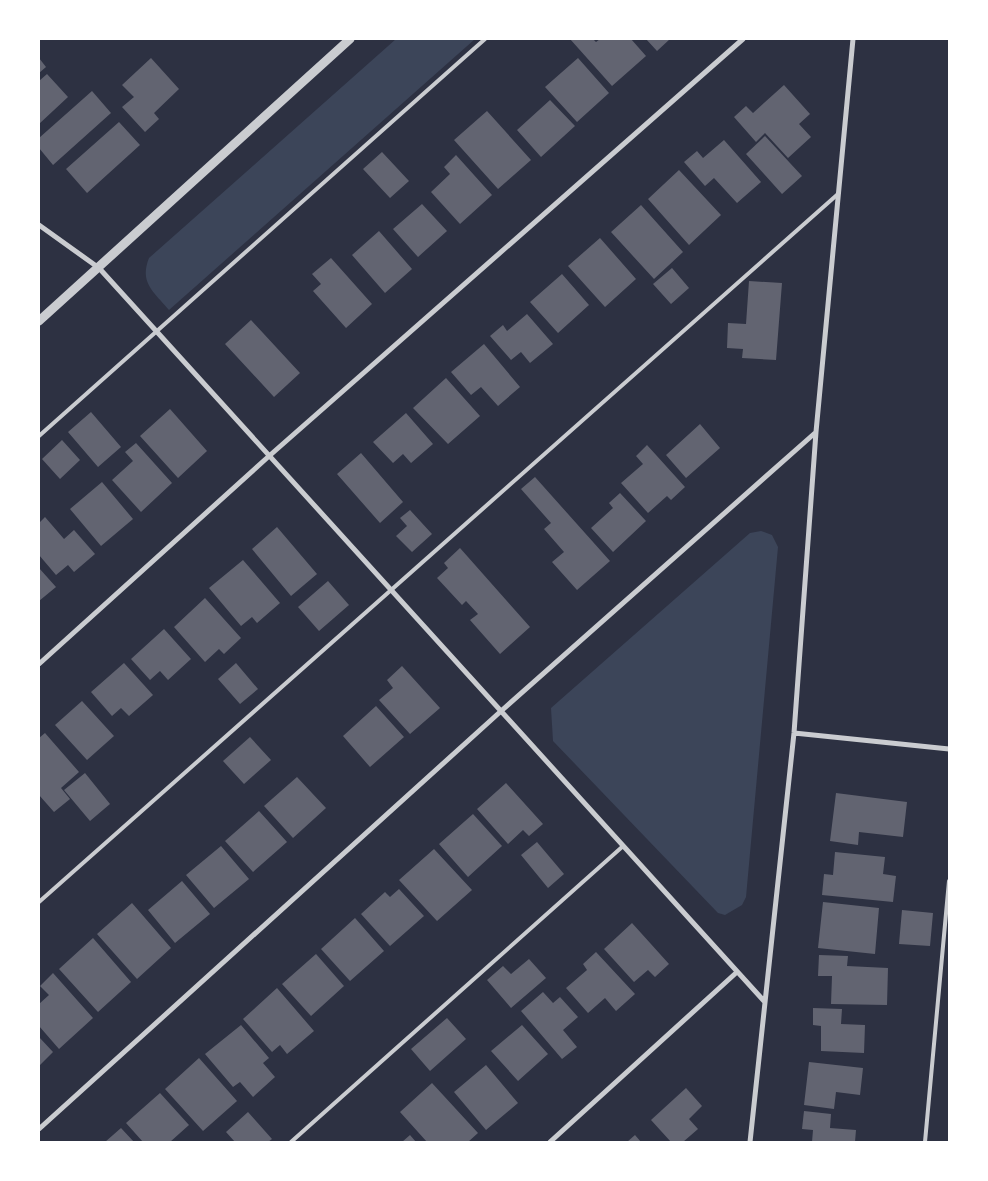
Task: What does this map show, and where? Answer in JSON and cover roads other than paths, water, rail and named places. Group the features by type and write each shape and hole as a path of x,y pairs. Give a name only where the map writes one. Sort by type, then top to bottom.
{"street":[{"path":"39,321 350,39"},
{"path":"39,664 268,457 743,39"},
{"path":"750,1142 794,733 816,432 853,39"},
{"path":"39,225 99,268 268,457 764,1001"},
{"path":"39,1129 500,712 816,432"},
{"path":"794,733 949,749"},
{"path":"550,1142 737,972"}],"lane":[{"path":"39,436 485,39"},
{"path":"39,902 838,194"},
{"path":"291,1142 622,846"},
{"path":"925,1142 949,881"}]}
